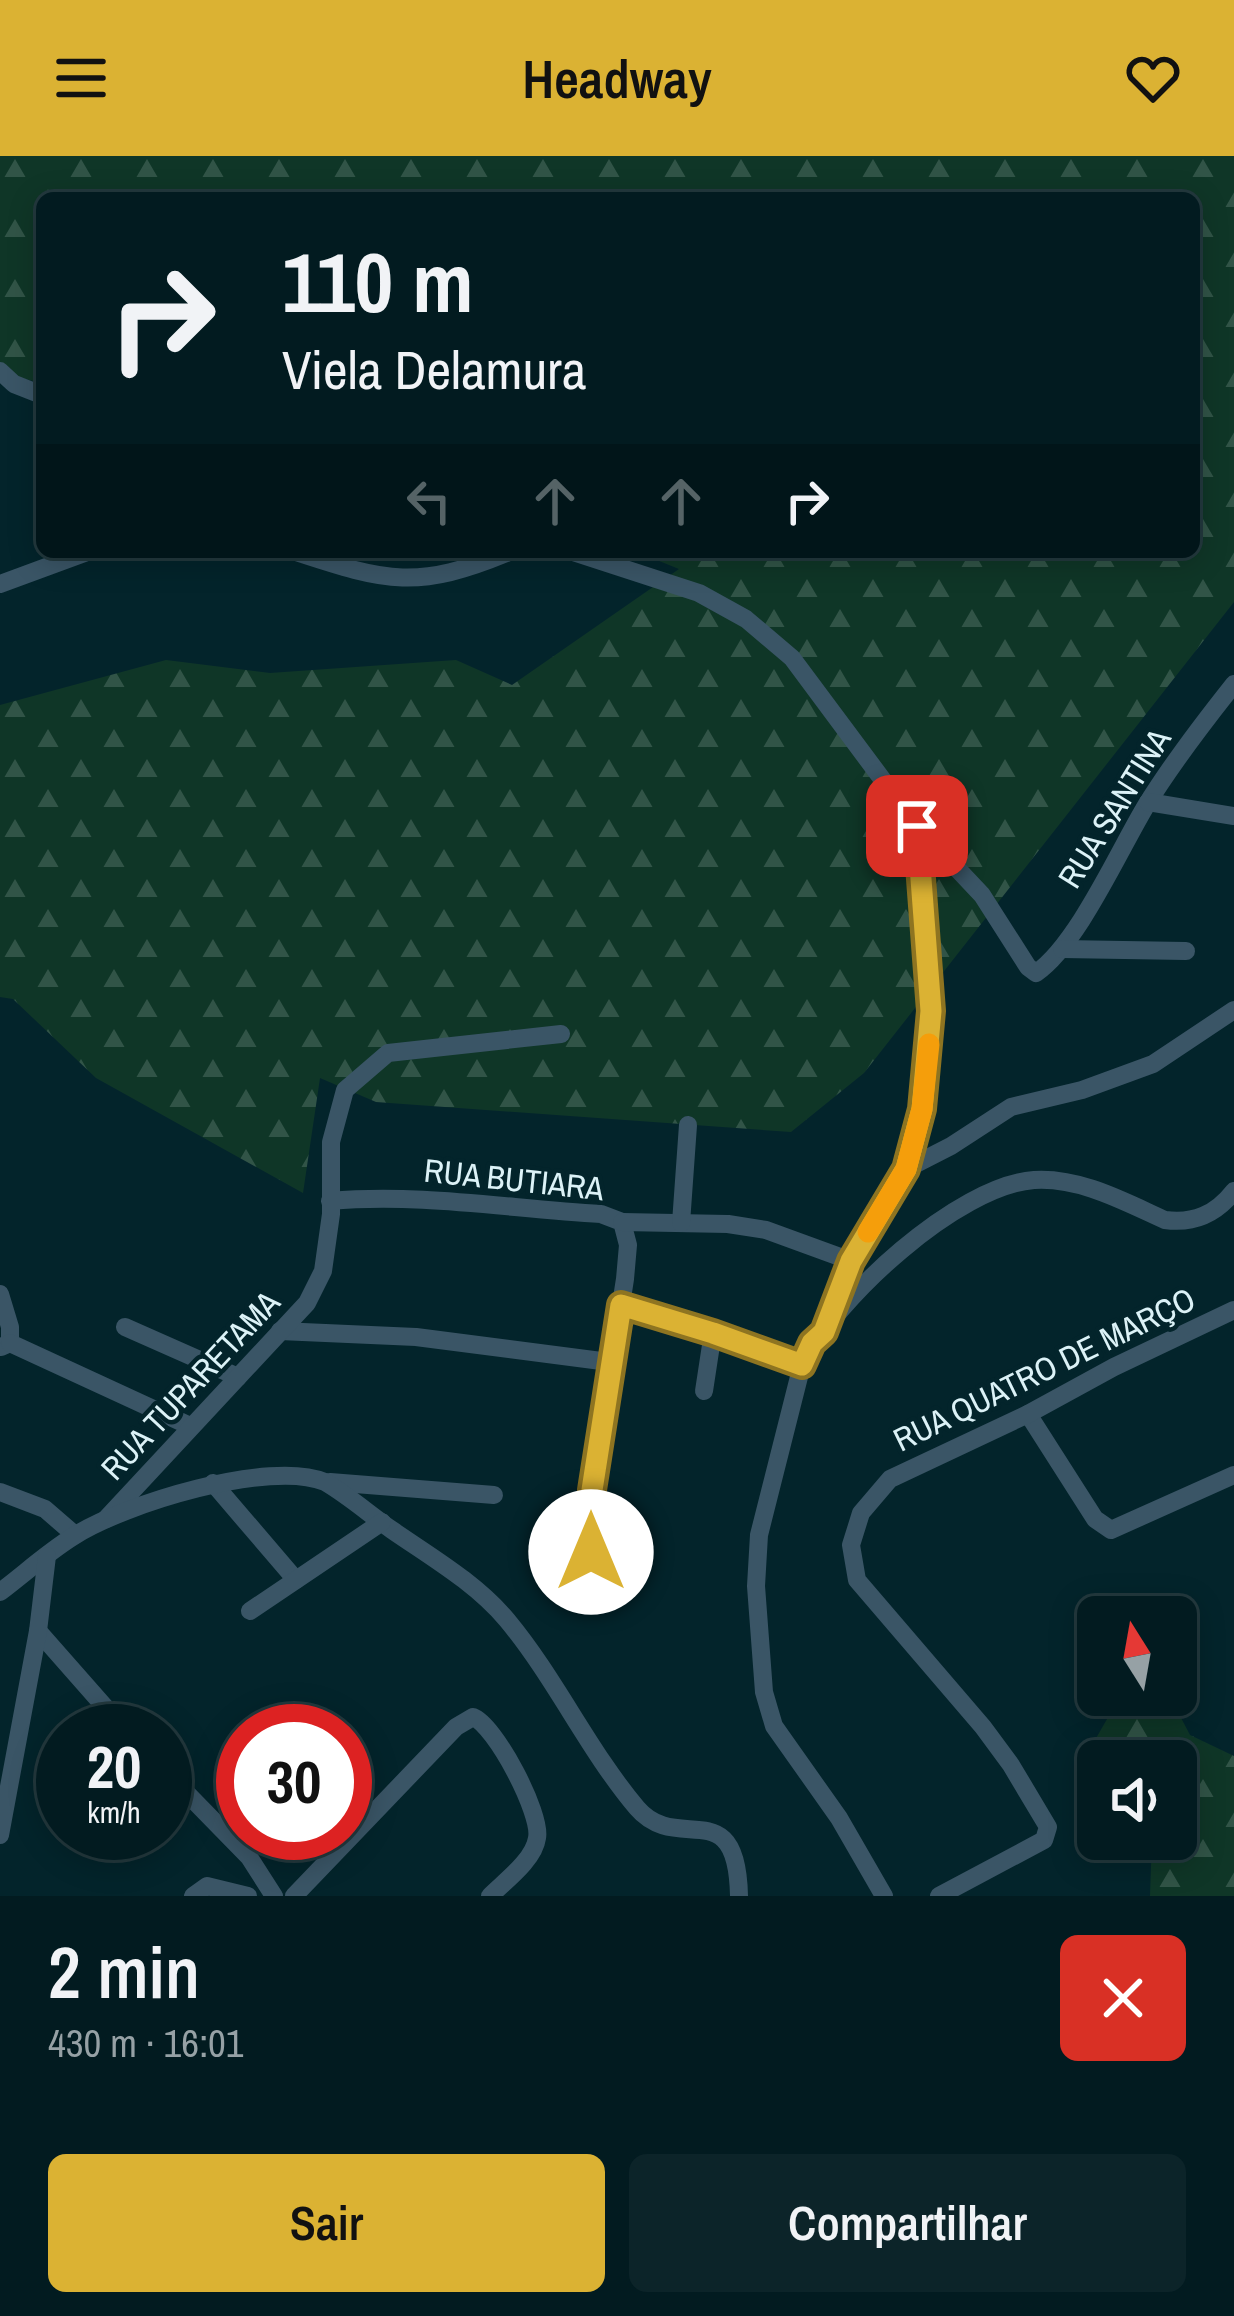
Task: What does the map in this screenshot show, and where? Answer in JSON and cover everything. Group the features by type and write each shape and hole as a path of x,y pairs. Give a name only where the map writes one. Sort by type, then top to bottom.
{"street":[{"path":"0,371 14,384 36,393"},
{"path":"0,584 71,558"},
{"path":"315,558 376,577 418,580 454,574 494,558"},
{"name":"RUA SANTINA","path":"592,558 699,592 746,619 792,658 917,826 982,895 1037,966 1062,949 1148,802 1234,684"},
{"path":"1148,802 1234,815"},
{"path":"824,1332 851,1261 906,1169 922,1109 931,1011 917,826"},
{"path":"1062,949 1186,951"},
{"path":"906,1169 1011,1108 1082,1090 1153,1064 1234,1010"},
{"name":"RUA TUPARETAMA","path":"104,1521 316,1288 323,1271 331,1142 345,1090 388,1053 561,1034"},
{"path":"681,1223 688,1126"},
{"path":"884,1896 839,1818 774,1726 764,1692 755,1586 759,1535 802,1365 812,1343 904,1248 942,1216 988,1192 1034,1180 1072,1183 1180,1222 1208,1215 1234,1191"},
{"name":"RUA BUTIARA","path":"330,1201 382,1196 466,1201 601,1214 622,1222 628,1245 592,1490 595,1591"},
{"path":"622,1222 728,1224 766,1230 851,1261"},
{"path":"0,1294 10,1327 5,1345 190,1426"},
{"path":"621,1305 802,1365"},
{"name":"RUA QUATRO DE MARÇO","path":"938,1896 1044,1840 1048,1827 1011,1765 857,1580 851,1546 861,1513 890,1479 1234,1310"},
{"path":"125,1327 238,1377"},
{"path":"280,1331 416,1337 609,1361"},
{"path":"704,1391 713,1333"},
{"path":"1028,1414 1095,1519 1111,1530 1234,1474"},
{"path":"0,1592 75,1535 213,1483 295,1476 494,1495"},
{"path":"325,1482 486,1597 574,1713 602,1762 640,1811 651,1820 711,1832 726,1840 738,1864 739,1896"},
{"path":"213,1483 296,1580"},
{"path":"0,1492 44,1509 75,1535"},
{"path":"250,1611 382,1522"},
{"path":"0,1835 47,1556"},
{"path":"38,1631 102,1704"},
{"path":"294,1896 456,1726 473,1718 488,1726 524,1792 538,1838 490,1896"},
{"path":"192,1799 249,1857 274,1896"},
{"path":"193,1896 207,1886 248,1896"}],"green space":[{"path":"0,156 1234,156 1234,602 864,1073 791,1132 376,1102 320,1078 303,1193 96,1078 13,999 0,997 0,705 166,660 270,673 456,660 512,685 679,569 652,558 1200,558 1200,192 36,192 36,382 0,373"},
{"path":"1109,1716 1180,1716 1190,1735 1234,1756 1234,1896 1150,1896 1151,1860 1197,1860 1197,1740 1095,1740"}],"slow traffic":[{"path":"868,1232 906,1169 922,1109 929,1044"}],"route":[{"path":"591,1552 592,1490 621,1305 802,1365 812,1343 824,1332 851,1261 906,1169 922,1109 931,1011 917,826"}]}
